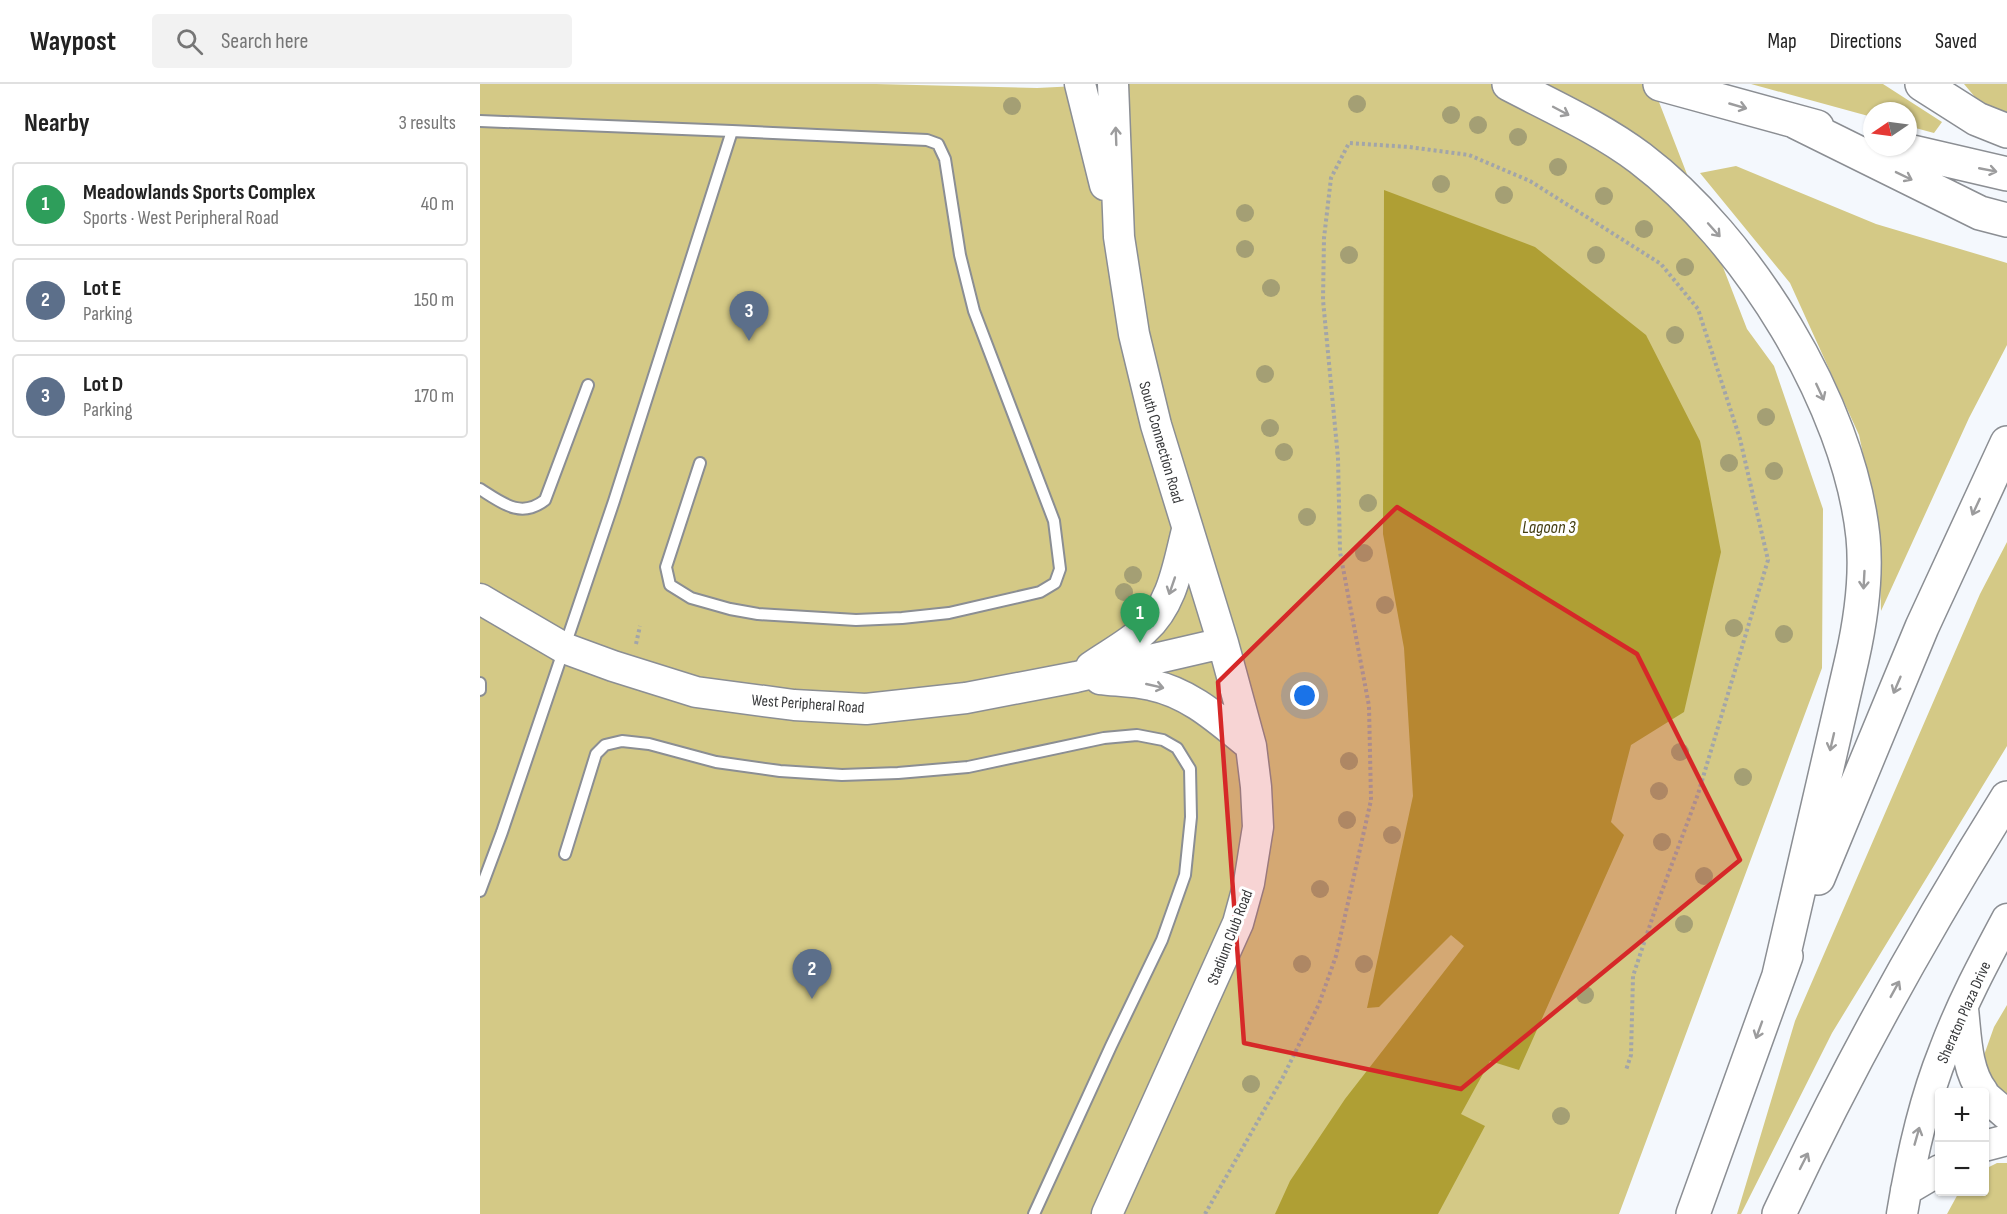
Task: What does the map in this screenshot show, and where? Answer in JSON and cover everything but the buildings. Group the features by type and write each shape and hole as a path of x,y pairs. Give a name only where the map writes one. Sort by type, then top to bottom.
{"highway":[{"path":"1509,84 1614,139 1669,182 1702,216 1749,273 1790,335 1806,362 1844,450 1853,480 1863,538 1864,567 1860,617 1779,975"},
{"path":"1660,84 1863,140"},
{"path":"1935,89 1977,119 2007,131"},
{"path":"1796,122 1994,216"},
{"path":"1917,153 2007,174"},
{"path":"1693,1214 1779,975 1885,714 1961,540 2007,443"},
{"path":"1779,1214 1841,1087 1885,1005 2007,798"}],"street":[{"name":"South Connection Road","path":"1080,87 1119,237"},
{"name":"South Connection Road","path":"1114,87 1119,237 1126,289 1144,380 1187,530 1223,643"},
{"path":"1076,677 1137,636 1154,620 1172,588 1187,530"},
{"name":"West Peripheral Road","path":"480,599 564,648 696,692 804,706 866,709 966,698 1076,677 1223,643"},
{"name":"Stadium Club Road","path":"1107,1214 1228,948 1245,901 1253,864 1258,827 1251,746 1223,643"},
{"path":"1076,677 1151,685 1167,689 1195,703 1251,746"},
{"name":"Sheraton Plaza Drive","path":"1904,1202 1915,1144 1943,1051 2007,919"},
{"path":"1963,1007 1970,1061 1981,1088"},
{"path":"1989,1099 2007,1115"},
{"path":"1989,1145 2007,1140"},
{"path":"1904,1202 1935,1174"}],"lane":[{"path":"480,121 927,140 938,144 945,159 960,255 974,311 1037,472 1053,521 1060,569 1055,583 1040,592 949,613 902,618 856,620 758,614 690,598 670,585 666,567 700,463"},
{"path":"480,891 629,457 732,131"},
{"path":"480,489 505,505 522,509 537,506 545,500 588,385"},
{"path":"480,683 480,690"},
{"path":"565,854 596,754 605,745 622,741 649,744 716,762 780,771 842,775 968,767 1104,738 1137,735 1163,740 1177,748 1190,770 1191,817 1185,875 1162,940 1035,1214"}],"path":[{"path":"1205,1214 1284,1077 1319,1004 1336,956 1371,800 1369,706 1340,552 1338,458 1323,300 1324,238 1331,178 1349,142 1469,155 1530,181 1660,264 1698,309 1740,439 1768,560 1698,794 1633,976 1631,1055 1626,1070"},
{"path":"636,644 640,626"}],"highlighted area":[{"path":"1397,507 1637,654 1740,860 1461,1089 1244,1043 1218,682"}],"shaded area":[{"path":"480,84 876,84 1037,88 1118,84 1652,84 1747,329 1774,366 1823,509 1822,668 1619,1214 480,1214"},
{"path":"1751,84 1883,84 1911,102 1863,102 1863,115"},
{"path":"1964,84 2007,84 2007,113 1980,103"},
{"path":"1917,106 1942,122 1934,133 1917,128"},
{"path":"1736,166 1876,224 2007,263 2007,345 1969,418 1881,611 1879,529 1859,435 1790,283 1700,173"},
{"path":"2007,542 2007,746 1832,1033 1741,1214 1737,1214 1795,1021 1980,594"},
{"path":"2007,1005 2007,1094 1996,1087 1983,1058 1994,1027"},
{"path":"1997,1163 2007,1163 2007,1214 1947,1214 1957,1196 1989,1196 1989,1167"}],"water":[{"name":"Lagoon 3","path":"1384,190 1535,247 1646,335 1700,441 1721,552 1684,712 1631,745 1611,822 1624,835 1519,1070 1490,1061 1461,1114 1485,1126 1438,1214 1275,1214 1290,1181 1345,1099 1464,946 1451,935 1379,1007 1367,1008 1413,796 1404,648 1383,534"}],"place":[{"name":"Lot D","path":"749,341"},
{"name":"Meadowlands Sports Complex","path":"1140,643"},
{"name":"Lot E","path":"812,999"}]}
